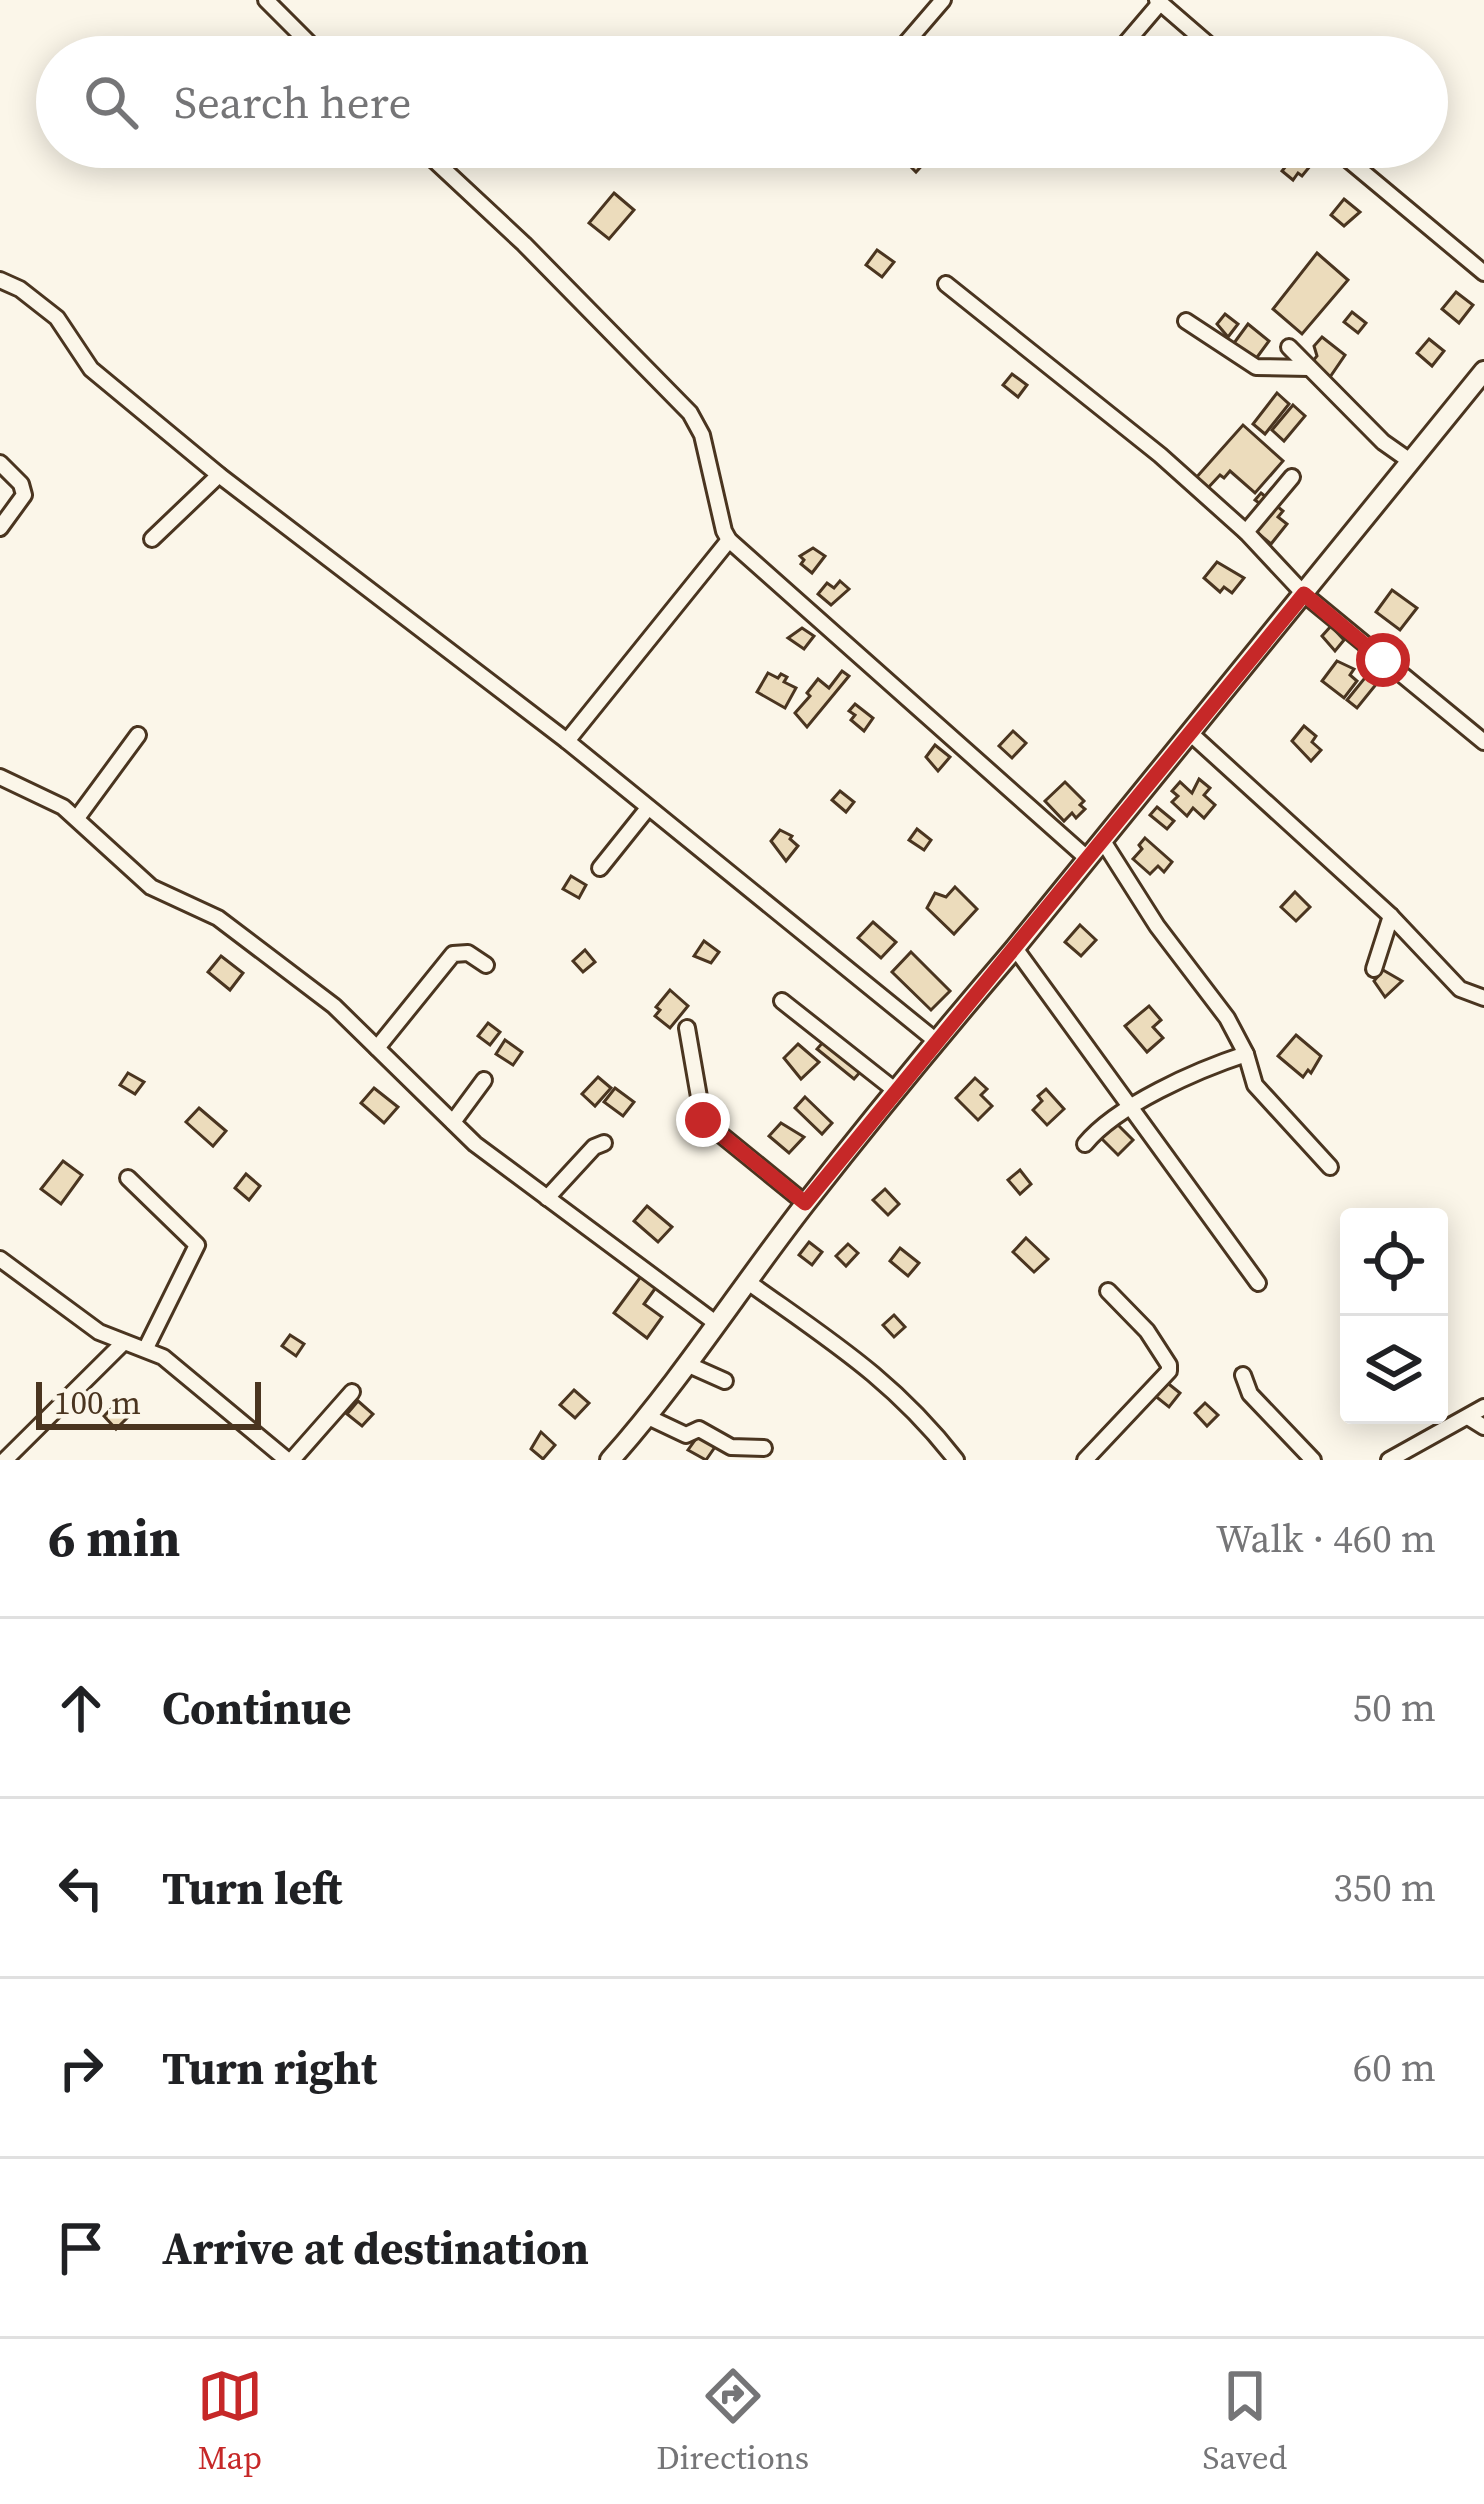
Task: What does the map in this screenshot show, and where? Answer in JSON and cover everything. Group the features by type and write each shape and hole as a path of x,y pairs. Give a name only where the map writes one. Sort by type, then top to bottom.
{"street":[{"path":"266,0 302,36"},
{"path":"912,36 943,0"},
{"path":"1130,36 1158,1 1199,36"},
{"path":"443,168 690,412 702,435 729,540 1088,859"},
{"path":"1358,168 1484,273"},
{"path":"0,280 58,318 91,369 220,475 566,741 935,1040"},
{"path":"946,284 1160,455 1246,532 1304,594 1484,742"},
{"path":"1186,321 1256,367 1309,368"},
{"path":"1289,347 1383,442 1411,461"},
{"path":"610,1460 649,1417 805,1203 935,1040 1484,371"},
{"path":"0,463 21,484 24,495 0,528"},
{"path":"152,539 220,475"},
{"path":"1246,532 1292,477"},
{"path":"566,741 729,540"},
{"path":"1190,733 1390,916 1460,988 1484,998"},
{"path":"77,818 138,734"},
{"path":"0,777 46,796 77,818 151,887 218,918 334,1006 475,1144 717,1324"},
{"path":"600,868 648,808"},
{"path":"1102,841 1156,926 1227,1018 1246,1054 1255,1085 1330,1167"},
{"path":"1374,969 1390,916"},
{"path":"1015,948 1258,1283"},
{"path":"377,1048 453,953 468,953 486,965"},
{"path":"1460,988 1484,986"},
{"path":"782,1001 896,1091"},
{"path":"687,1028 703,1120 805,1203"},
{"path":"1084,1144 1096,1130 1133,1106 1246,1054"},
{"path":"453,1122 484,1080"},
{"path":"547,1198 604,1143"},
{"path":"128,1178 196,1245 146,1348"},
{"path":"0,1258 99,1332 163,1358 290,1460 352,1392"},
{"path":"748,1282 883,1379 956,1460"},
{"path":"1085,1460 1169,1371 1147,1330 1108,1291"},
{"path":"5,1460 122,1344"},
{"path":"689,1365 725,1381"},
{"path":"1243,1375 1250,1394 1312,1460"},
{"path":"1389,1460 1484,1407"},
{"path":"649,1417 686,1435 699,1430 731,1447 764,1448"},
{"path":"1468,1417 1484,1427"}],"building":[{"path":"1284,168 1309,168 1293,180 1282,171"},
{"path":"614,193 634,210 609,239 589,223"},
{"path":"1344,199 1360,212 1344,226 1331,215"},
{"path":"877,250 894,262 882,277 866,265"},
{"path":"1317,253 1348,280 1302,334 1273,309"},
{"path":"1456,292 1473,305 1459,323 1442,309"},
{"path":"1352,312 1366,323 1358,333 1344,322"},
{"path":"1225,314 1238,324 1228,337 1217,324"},
{"path":"1248,324 1269,341 1255,360 1234,343"},
{"path":"1322,337 1345,355 1330,377 1312,362 1317,356 1314,346"},
{"path":"1429,339 1444,351 1432,366 1417,353"},
{"path":"1012,374 1027,385 1018,397 1003,385"},
{"path":"1277,393 1289,404 1265,434 1253,424"},
{"path":"1293,405 1305,416 1284,441 1272,430"},
{"path":"1243,425 1283,461 1255,493 1230,471 1206,490 1194,480"},
{"path":"1261,493 1283,511 1278,517 1287,524 1271,544 1248,525 1263,506 1255,500"},
{"path":"813,548 825,556 812,573 801,564 800,556"},
{"path":"1217,562 1244,578 1232,593 1224,587 1220,592 1204,578"},
{"path":"840,581 849,589 831,605 818,594 827,583 834,588"},
{"path":"1392,590 1417,608 1400,630 1376,612"},
{"path":"1331,626 1344,640 1335,651 1322,636"},
{"path":"802,628 814,636 804,649 788,638"},
{"path":"1337,661 1354,669 1350,675 1357,681 1344,698 1322,681"},
{"path":"842,671 849,676 807,727 795,713 810,696 807,693 818,679 829,688"},
{"path":"768,673 787,677 784,682 796,688 785,708 757,692"},
{"path":"1368,674 1378,682 1357,708 1347,700"},
{"path":"855,704 873,718 864,731 851,720 855,715 849,711"},
{"path":"1304,726 1316,736 1312,742 1321,750 1311,761 1292,741"},
{"path":"1013,731 1026,743 1012,758 999,746"},
{"path":"935,745 950,757 938,771 926,757"},
{"path":"1199,779 1210,788 1204,795 1215,805 1204,818 1193,808 1187,816 1172,802 1178,796 1172,791 1180,782 1192,793"},
{"path":"1065,782 1084,801 1080,805 1085,809 1064,821 1045,801"},
{"path":"840,791 854,802 846,812 832,800"},
{"path":"1157,807 1174,821 1167,829 1150,815"},
{"path":"917,829 931,840 924,850 909,840"},
{"path":"780,830 798,846 786,861 771,841"},
{"path":"1145,838 1172,862 1164,872 1158,866 1150,874 1133,859"},
{"path":"571,876 586,885 579,898 563,889"},
{"path":"955,887 977,909 954,934 927,908 935,893 946,897"},
{"path":"1295,892 1310,907 1296,921 1281,907"},
{"path":"873,922 896,942 881,958 858,938"},
{"path":"1080,925 1096,940 1081,956 1065,942"},
{"path":"704,941 719,952 711,963 694,956"},
{"path":"585,950 595,962 583,972 573,961"},
{"path":"911,952 950,991 931,1010 892,972"},
{"path":"221,956 243,973 230,990 208,972"},
{"path":"1383,970 1402,981 1385,997 1374,981"},
{"path":"670,990 688,1006 670,1028 655,1016 660,1010 656,1007"},
{"path":"1149,1006 1161,1020 1153,1027 1163,1038 1147,1052 1125,1026"},
{"path":"488,1023 500,1032 490,1045 478,1036"},
{"path":"1296,1035 1321,1056 1303,1077 1278,1056"},
{"path":"505,1040 522,1052 513,1065 496,1054"},
{"path":"825,1040 862,1070 854,1079 817,1049"},
{"path":"798,1044 819,1062 801,1079 784,1058"},
{"path":"128,1073 144,1082 135,1094 120,1085"},
{"path":"598,1077 611,1088 595,1106 582,1094"},
{"path":"975,1078 987,1089 981,1095 992,1106 978,1120 956,1098"},
{"path":"374,1088 398,1107 384,1123 361,1103"},
{"path":"615,1088 634,1102 623,1116 604,1102"},
{"path":"1046,1089 1064,1109 1047,1125 1033,1110"},
{"path":"805,1097 832,1123 822,1134 795,1108"},
{"path":"199,1108 226,1131 213,1146 186,1122"},
{"path":"1112,1119 1133,1140 1118,1155 1097,1134"},
{"path":"781,1123 804,1137 789,1153 769,1136"},
{"path":"63,1161 82,1175 61,1204 41,1189"},
{"path":"1020,1170 1031,1184 1020,1194 1008,1180"},
{"path":"246,1174 260,1186 249,1200 235,1188"},
{"path":"885,1189 899,1204 888,1215 873,1200"},
{"path":"647,1206 672,1227 658,1242 634,1221"},
{"path":"1026,1238 1048,1259 1034,1272 1013,1252"},
{"path":"809,1242 822,1252 812,1265 799,1255"},
{"path":"848,1244 858,1253 846,1266 836,1256"},
{"path":"900,1248 919,1263 908,1276 890,1261"},
{"path":"642,1275 657,1286 644,1304 662,1317 647,1338 614,1313"},
{"path":"894,1315 905,1327 894,1337 883,1325"},
{"path":"290,1335 304,1344 296,1356 282,1346"},
{"path":"1165,1381 1180,1393 1169,1407 1154,1395"},
{"path":"574,1390 589,1403 575,1418 560,1405"},
{"path":"358,1401 373,1414 362,1426 347,1414"},
{"path":"1205,1403 1218,1415 1207,1426 1195,1413"},
{"path":"115,1405 128,1417 116,1429 104,1416"},
{"path":"541,1432 555,1445 543,1459 531,1449"},
{"path":"698,1436 715,1447 706,1460 688,1450"}],"route":[{"path":"703,1120 805,1203 1304,594 1383,660"}]}
